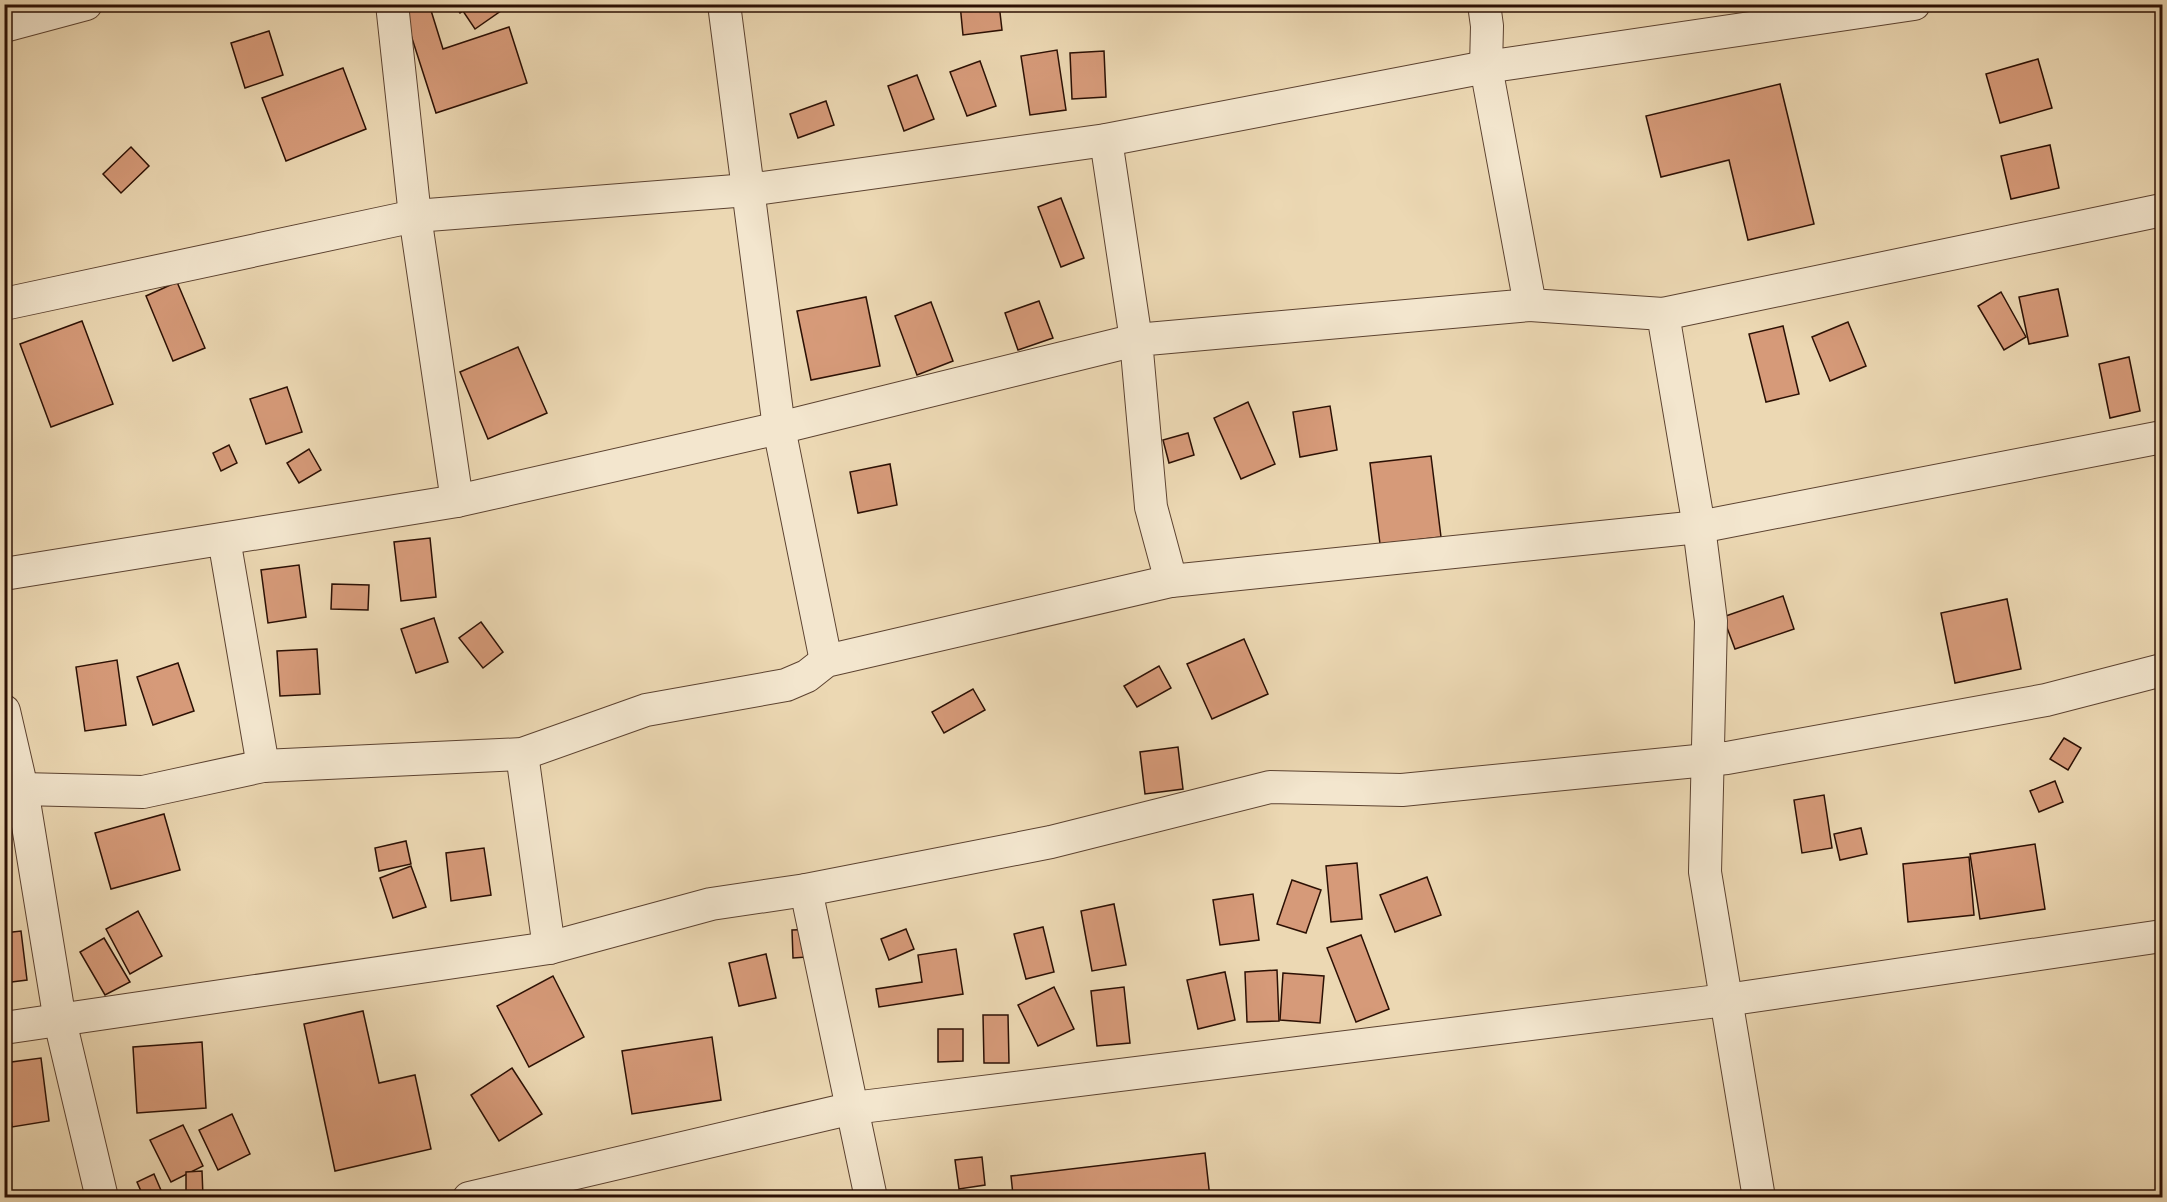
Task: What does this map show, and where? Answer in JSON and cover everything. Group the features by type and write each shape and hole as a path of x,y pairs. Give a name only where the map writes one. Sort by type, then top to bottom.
{"street":[{"path":"4,27 86,4"},
{"path":"392,4 415,216 457,501"},
{"path":"724,4 779,428 826,661"},
{"path":"1484,4 1487,26 1486,67 1530,305"},
{"path":"4,304 415,216 748,190 1106,141 1486,67 1914,4"},
{"path":"1106,141 1136,340 1151,507 1171,581"},
{"path":"4,574 457,501 779,428 1136,340 1530,305 1663,314 2163,210"},
{"path":"1663,314 1699,527 1711,621 1705,872 1758,1197"},
{"path":"13,791 143,792 263,766 522,754 646,711 786,685 807,676 826,661 1171,581 1699,527 2163,437"},
{"path":"224,539 263,766"},
{"path":"4,1028 549,948 711,904 806,890 1051,842 1270,787 1402,790 1727,759 2046,700 2163,670"},
{"path":"4,711 13,791 60,1021 102,1197"},
{"path":"522,754 549,948"},
{"path":"806,890 871,1197"},
{"path":"469,1197 853,1108 1726,1000 2163,936"}],"building":[{"path":"401,4 429,4 443,49 509,27 527,83 436,113"},
{"path":"454,4 511,4 475,29 463,11 460,13"},
{"path":"960,4 999,4 1002,30 963,35"},
{"path":"269,31 283,75 245,88 231,43"},
{"path":"1057,50 1066,110 1030,115 1021,56"},
{"path":"1104,51 1106,97 1072,99 1070,53"},
{"path":"2038,59 2052,108 2000,123 1986,74"},
{"path":"980,61 996,106 967,116 950,72"},
{"path":"343,68 366,129 286,161 262,98"},
{"path":"917,75 934,119 904,131 888,86"},
{"path":"1780,84 1814,224 1748,240 1729,160 1661,177 1646,116"},
{"path":"826,101 834,125 798,138 790,114"},
{"path":"2050,145 2059,188 2011,199 2001,156"},
{"path":"131,147 149,166 121,193 103,174"},
{"path":"1061,198 1084,258 1061,267 1038,207"},
{"path":"177,282 205,348 173,361 146,296"},
{"path":"2058,289 2068,336 2029,344 2019,297"},
{"path":"2001,292 2026,337 2004,350 1978,306"},
{"path":"866,297 880,366 811,380 797,311"},
{"path":"1039,301 1053,338 1018,350 1005,313"},
{"path":"931,302 953,361 917,375 895,316"},
{"path":"82,321 113,404 51,427 20,344"},
{"path":"1848,322 1866,366 1830,381 1812,337"},
{"path":"1783,326 1799,394 1766,402 1749,334"},
{"path":"518,347 547,413 488,439 460,372"},
{"path":"2129,357 2140,411 2110,418 2099,364"},
{"path":"287,387 302,432 266,444 250,399"},
{"path":"1248,402 1275,464 1241,479 1214,418"},
{"path":"1330,406 1337,450 1300,457 1293,412"},
{"path":"1188,433 1194,455 1169,463 1163,440"},
{"path":"229,445 237,463 221,471 213,453"},
{"path":"309,449 321,470 299,483 287,463"},
{"path":"1431,456 1441,537 1380,544 1370,463"},
{"path":"890,464 897,505 858,513 850,472"},
{"path":"430,538 436,597 401,601 394,542"},
{"path":"299,565 306,617 268,623 261,570"},
{"path":"332,584 369,585 368,610 331,609"},
{"path":"1783,596 1794,629 1735,649 1723,617"},
{"path":"2007,599 2021,669 1955,683 1941,613"},
{"path":"434,618 448,662 416,673 401,629"},
{"path":"481,622 503,652 483,668 459,638"},
{"path":"1244,639 1268,694 1212,719 1187,664"},
{"path":"317,649 320,694 280,696 277,651"},
{"path":"117,660 126,725 85,731 76,667"},
{"path":"178,663 194,711 153,725 137,677"},
{"path":"1159,666 1171,688 1137,707 1124,686"},
{"path":"973,689 985,710 944,733 932,712"},
{"path":"2064,738 2081,748 2068,770 2050,759"},
{"path":"1178,747 1183,789 1145,794 1140,752"},
{"path":"2055,781 2063,802 2039,812 2030,791"},
{"path":"1824,795 1832,848 1802,853 1794,800"},
{"path":"164,814 180,870 111,889 95,833"},
{"path":"1861,828 1867,854 1840,860 1834,834"},
{"path":"406,841 411,864 379,871 375,848"},
{"path":"2035,844 2045,909 1980,919 1970,854"},
{"path":"484,848 491,895 451,901 446,853"},
{"path":"1969,857 1974,915 1908,922 1903,864"},
{"path":"1357,863 1362,919 1331,922 1326,866"},
{"path":"411,866 426,907 393,918 380,878"},
{"path":"1427,877 1441,915 1395,932 1380,895"},
{"path":"1292,880 1321,890 1306,933 1277,924"},
{"path":"1253,894 1259,940 1220,945 1213,900"},
{"path":"1114,904 1126,965 1092,971 1081,911"},
{"path":"138,911 162,956 130,974 106,929"},
{"path":"1043,927 1054,972 1026,979 1014,934"},
{"path":"821,929 821,956 793,958 792,930"},
{"path":"906,929 914,949 889,960 881,939"},
{"path":"21,931 27,980 4,983 4,933"},
{"path":"1361,935 1389,1009 1356,1022 1327,948"},
{"path":"104,938 130,982 105,995 80,952"},
{"path":"956,949 963,994 879,1007 876,989 922,982 918,955"},
{"path":"766,954 776,998 739,1006 729,963"},
{"path":"1277,970 1279,1021 1247,1022 1245,972"},
{"path":"1225,972 1235,1020 1198,1029 1187,980"},
{"path":"1283,973 1324,976 1320,1023 1280,1020"},
{"path":"553,976 584,1037 529,1067 497,1006"},
{"path":"1054,987 1074,1029 1038,1046 1018,1005"},
{"path":"1124,987 1130,1043 1097,1046 1091,991"},
{"path":"363,1011 379,1083 415,1075 431,1149 335,1171 304,1024"},
{"path":"983,1015 1008,1015 1009,1063 984,1063"},
{"path":"938,1029 963,1029 963,1061 938,1062"},
{"path":"712,1037 721,1100 632,1114 622,1051"},
{"path":"202,1042 206,1108 137,1113 133,1047"},
{"path":"41,1058 49,1121 12,1127 4,1063"},
{"path":"512,1068 542,1114 499,1141 471,1095"},
{"path":"232,1114 250,1154 218,1170 199,1130"},
{"path":"183,1125 203,1166 171,1182 150,1140"},
{"path":"1205,1153 1210,1198 993,1198 1013,1195 1011,1176"},
{"path":"982,1157 985,1185 959,1189 955,1160"},
{"path":"202,1171 203,1197 186,1197 186,1172"},
{"path":"154,1174 163,1195 157,1198 144,1198 137,1182"},
{"path":"771,1191 772,1198 738,1198"}]}
